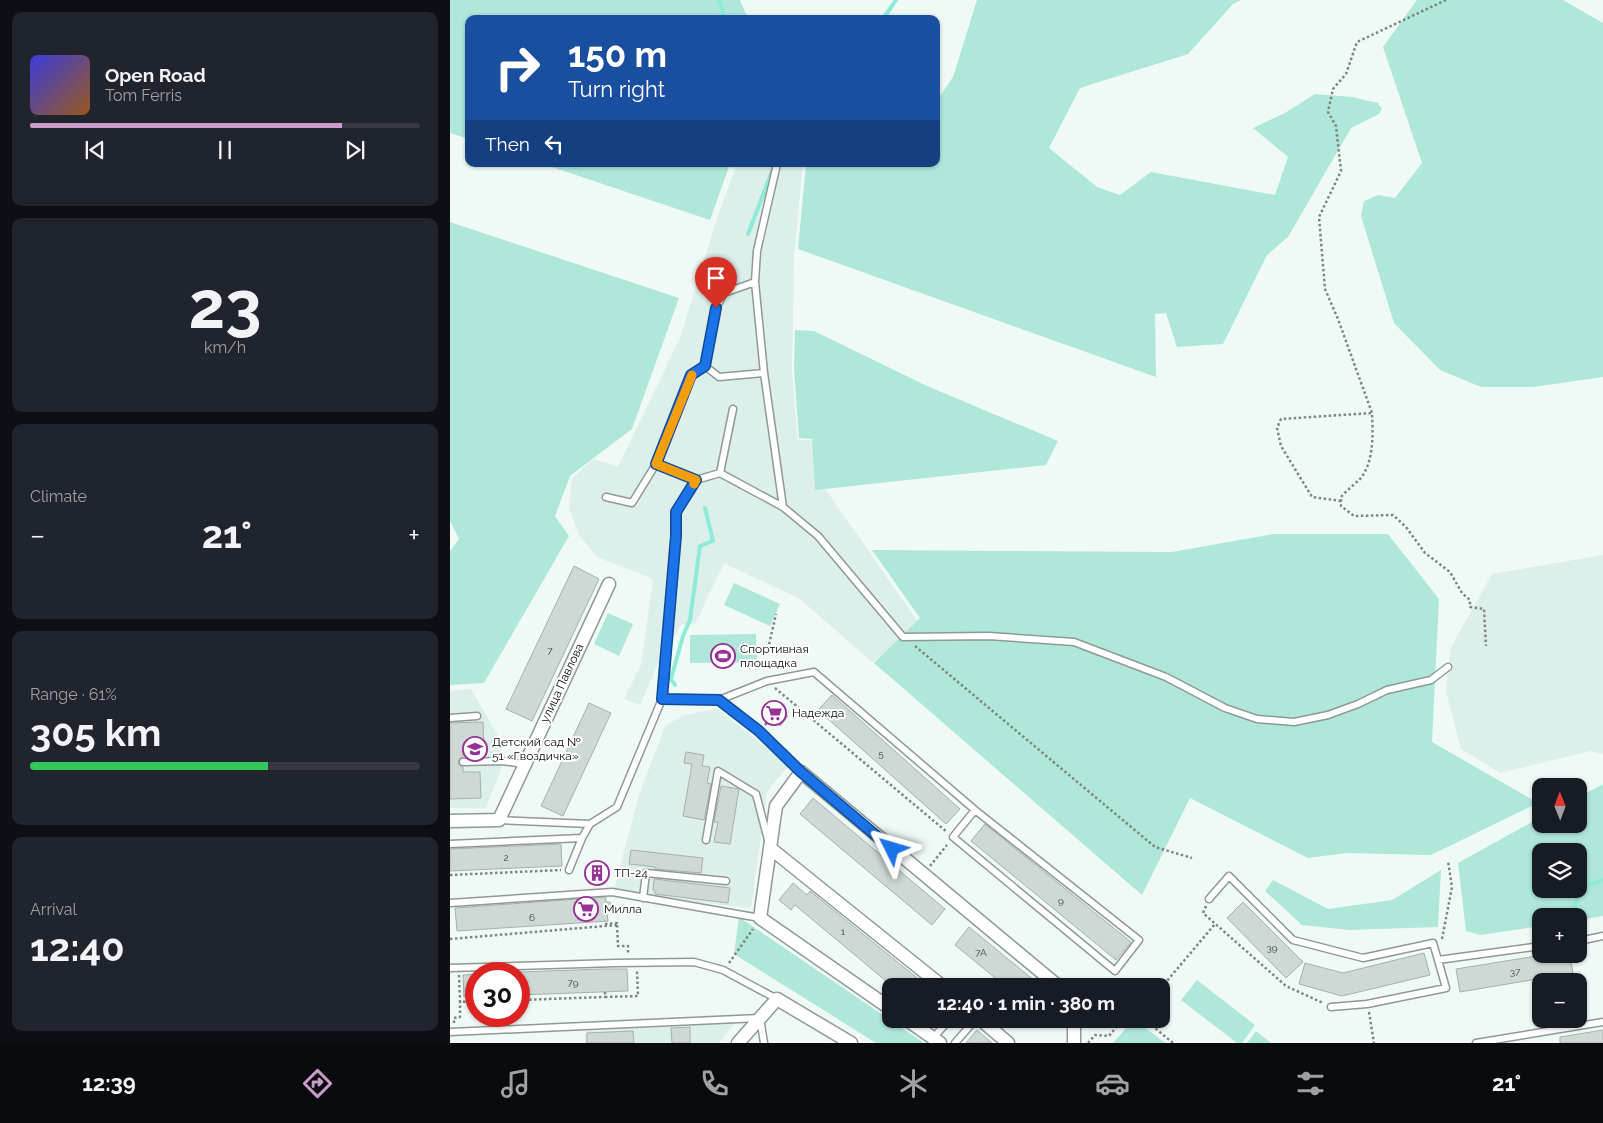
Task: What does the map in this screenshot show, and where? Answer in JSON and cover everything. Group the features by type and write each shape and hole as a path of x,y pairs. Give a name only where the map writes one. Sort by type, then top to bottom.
{"street":[{"name":"улица Павлова","path":"499,820 609,584"},
{"path":"882,1003 760,918 776,806 801,772 1048,978"},
{"path":"450,821 499,820"},
{"path":"770,848 932,978"},
{"path":"738,1043 777,998 851,1043"},
{"path":"919,1028 937,1040"},
{"path":"990,1028 1008,1043"},
{"path":"1074,1028 1074,1043"}],"lane":[{"path":"776,167 757,251 755,282 764,373 783,507"},
{"path":"606,497 632,503 656,464 691,375 705,366 716,308 724,293 755,282"},
{"path":"705,366 719,377 764,373"},
{"path":"720,473 733,408"},
{"path":"656,464 696,480 720,473 783,507 818,536 903,636 989,636 1074,642 1166,677 1225,708 1257,718 1294,722 1328,715 1358,704 1387,690 1431,680 1448,667"},
{"path":"569,870 590,824 618,807 662,699 676,536 676,512 696,480"},
{"path":"662,699 719,700 767,681 814,672 975,810 1139,940 1115,971 953,837 975,810"},
{"path":"719,700 759,731 801,772"},
{"path":"450,718 477,716"},
{"path":"463,762 502,761 524,764"},
{"path":"706,840 718,771 756,794 770,848"},
{"path":"499,820 590,824"},
{"path":"450,844 582,838"},
{"path":"643,898 646,872 726,881"},
{"path":"1209,899 1229,876 1293,940 1363,958 1433,942 1446,988 1367,1004 1332,1007"},
{"path":"450,903 612,892 760,918"},
{"path":"1587,939 1603,936"},
{"path":"1438,960 1532,947"},
{"path":"450,968 694,962 723,970 777,998"},
{"path":"452,1032 760,1018 764,1043"},
{"path":"1476,1043 1603,1022"},
{"path":"937,1040 944,1028"},
{"path":"955,1043 968,1028"}],"path":[{"path":"1446,0 1357,42 1346,74 1333,89 1328,112 1336,126 1341,171 1320,217 1325,289 1338,319 1372,413 1373,428 1369,463 1361,477 1341,497 1341,506 1354,516 1393,514 1406,527 1425,553 1450,572 1462,593 1470,600 1470,607 1484,609 1486,646"},
{"path":"1341,501 1312,497 1281,446 1277,428 1281,419 1372,413"},
{"path":"768,648 776,614"},
{"path":"903,636 1155,847 1192,858"},
{"path":"767,681 953,837 923,875"},
{"path":"1438,960 1452,887 1448,861"},
{"path":"450,875 569,870"},
{"path":"1209,899 1202,913 1286,986 1332,1007"},
{"path":"723,970 760,918"},
{"path":"605,924 617,923 617,925"},
{"path":"1169,978 1215,924"},
{"path":"450,939 617,925"},
{"path":"617,925 618,946 628,946 628,956 622,956"},
{"path":"530,1000 638,996 636,962"},
{"path":"452,1032 454,1018 460,1017 458,968"},
{"path":"605,992 605,997"},
{"path":"460,1002 465,1002"},
{"path":"1367,1004 1374,1043"},
{"path":"1088,1043 1095,1035 1109,1036 1116,1028"},
{"path":"1155,1028 1173,1043"}],"shaded area":[{"path":"736,167 803,167 794,256 792,371 798,440 823,441 824,487 918,622 879,660 872,662 800,599 724,563 695,624 681,625 655,670 640,705 624,699 641,665 653,579 597,557 579,535 569,508 572,478 594,459 618,467 680,338 718,215"},
{"path":"1603,555 1603,754 1590,751 1500,773 1461,749 1446,692 1451,647 1492,574"},
{"name":"Детский сад № 51 «Гвоздичка»","path":"471,689 499,737 502,766 486,808 450,808 450,691"},
{"path":"717,709 789,765 767,792 751,908 652,897 614,890 639,795 665,726 684,715"},
{"path":"735,1023 719,1043 585,1043 585,1031"}],"green space":[{"path":"450,0 740,0 746,15 465,15 465,138 450,133"},
{"path":"977,0 1241,0 1233,4 1188,54 1080,88 1049,148 1097,187 1120,195 1151,172 1275,195 1288,157 1253,128 1285,113 1315,94 1352,97 1378,103 1382,109 1379,114 1351,128 1288,237 1267,255 1223,344 1177,347 1166,313 1155,314 1156,377 798,249 806,167 940,167 940,96 953,77"},
{"path":"1417,0 1563,0 1603,23 1603,377 1533,387 1481,387 1440,370 1394,323 1361,216 1364,201 1378,195 1395,198 1422,163 1383,47"},
{"path":"552,167 729,167 710,220"},
{"path":"450,222 679,298 632,429 570,476 555,516 569,536 484,683 450,685 450,551 459,539 450,521"},
{"path":"795,330 814,331 927,386 1058,441 1046,465 815,490 812,439 799,438 794,370"},
{"path":"1273,534 1388,534 1439,599 1432,742 1532,800 1532,806 1431,855 1346,853 1308,858 1190,798 1142,895 874,663 920,618 872,550 1172,552"},
{"path":"734,583 780,604 770,626 724,605"},
{"path":"608,613 633,624 619,656 594,644"},
{"name":"Спортивная площадка","path":"756,634 757,662 690,663 690,635"},
{"path":"1603,784 1603,916 1587,919 1587,908 1532,908 1532,927 1480,935 1466,931 1458,863 1532,822 1532,833 1587,833 1588,792"},
{"path":"1441,870 1438,927 1349,930 1302,925 1265,891 1273,880 1328,909 1392,900"},
{"path":"739,917 882,1014 882,1028 902,1028 924,1043 876,1043 734,954"},
{"path":"1197,980 1255,1025 1242,1043 1237,1043 1181,1000"},
{"path":"1126,1028 1146,1028 1165,1043 1113,1043"},
{"path":"1256,1031 1271,1043 1247,1043"}],"building":[{"path":"574,566 599,579 532,721 506,709"},
{"path":"832,695 960,809 946,824 818,710"},
{"path":"769,701 788,716 780,726 761,711"},
{"path":"589,703 611,713 563,816 541,806"},
{"path":"483,722 484,748 463,748 463,757 458,762 463,767 463,772 480,772 481,798 450,799 450,723"},
{"path":"686,752 704,755 702,766 710,767 707,783 711,784 704,820 683,816 692,764 684,763"},
{"path":"721,786 739,789 730,844 714,842 718,822 714,822"},
{"path":"813,798 945,909 932,925 800,814"},
{"path":"985,824 1131,942 1116,960 971,841"},
{"path":"561,844 562,866 450,871 450,849"},
{"path":"631,850 703,858 701,873 655,869 655,867 629,864"},
{"name":"ТП-24","path":"591,866 604,867 602,882 589,879"},
{"path":"654,879 730,888 728,903 655,894 653,890"},
{"path":"793,883 807,895 810,891 917,978 882,978 795,905 791,910 779,900"},
{"path":"606,897 606,902 610,902 611,912 607,912 608,921 457,931 455,908"},
{"path":"1243,902 1303,962 1286,978 1227,918"},
{"path":"969,927 1031,978 995,978 955,945"},
{"path":"1424,953 1430,975 1342,996 1299,984 1305,963 1343,973"},
{"path":"1532,957 1532,963 1571,963 1573,973 1532,973 1532,980 1460,992 1456,969"},
{"path":"627,969 628,991 530,995 530,972"},
{"path":"463,975 465,975 464,997"},
{"path":"690,1027 690,1043 672,1043 671,1028"},
{"path":"977,1030 992,1043 966,1043"},
{"path":"1603,1030 1603,1043 1560,1043 1560,1037"},
{"path":"633,1031 634,1043 587,1043 587,1033"}],"waterway":[{"path":"719,0 724,15"},
{"path":"886,15 896,0"},
{"path":"748,234 774,167"},
{"path":"675,685 671,679 683,636 690,620 700,546 713,541 705,508"},
{"path":"1574,908 1581,887 1603,880"}],"slow traffic":[{"path":"692,375 656,464 696,480 694,484"}],"place":[{"name":"Спортивная площадка","path":"723,656"},
{"name":"Надежда","path":"774,713"},
{"name":"Детский сад № 51 «Гвоздичка»","path":"475,749"},
{"name":"ТП-24","path":"597,873"},
{"name":"Милла","path":"586,909"}],"route":[{"path":"716,308 705,366 691,375 656,464 696,480 676,512 676,536 662,699 719,700 759,731 801,772 892,849"}]}
